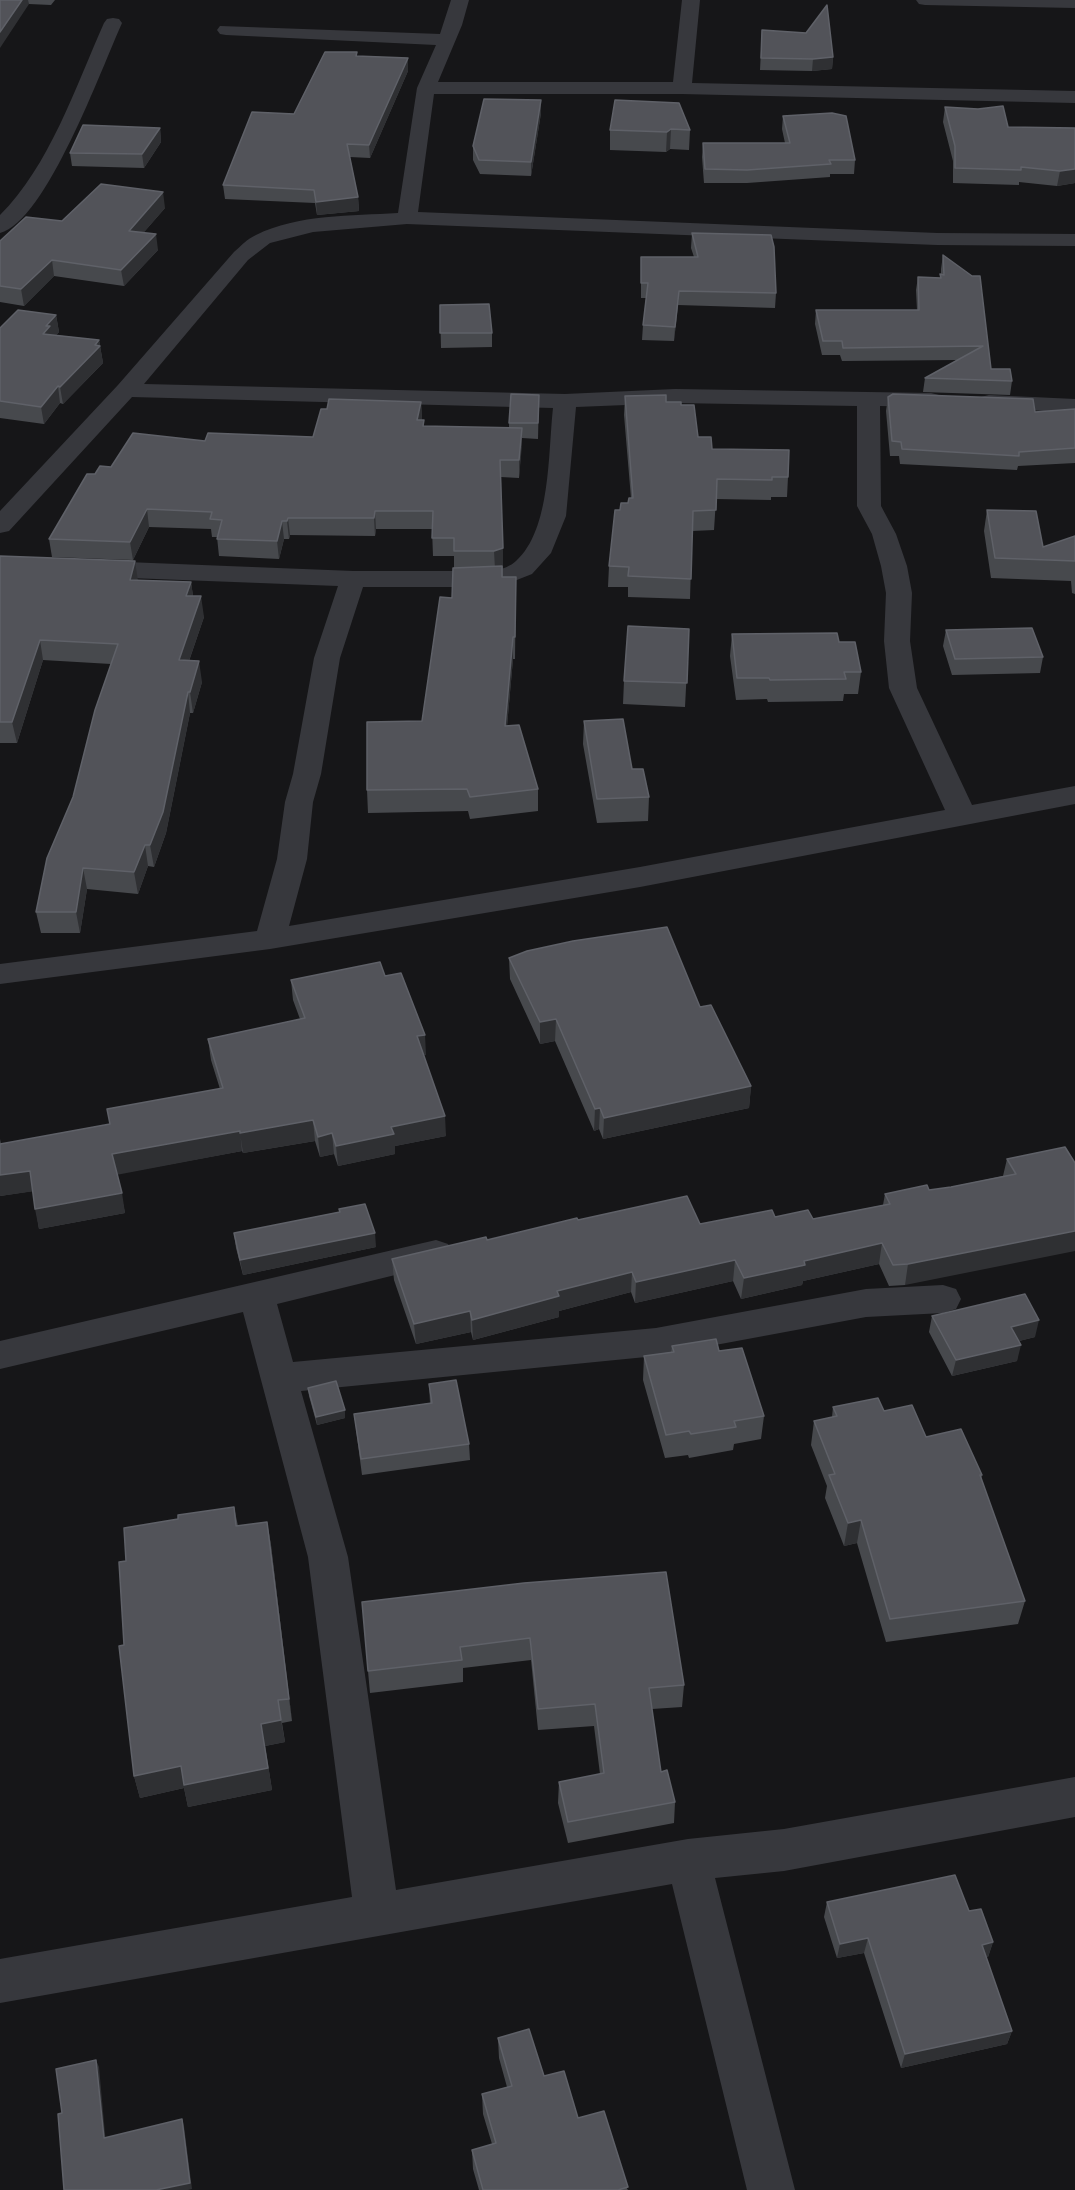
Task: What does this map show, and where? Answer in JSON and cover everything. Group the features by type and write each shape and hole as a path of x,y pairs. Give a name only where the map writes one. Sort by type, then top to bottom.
{"street":[{"path":"407,218 426,88 447,40 460,0"},
{"path":"682,88 691,0"},
{"path":"925,0 1075,3"},
{"path":"0,227 26,201 48,168 113,23"},
{"path":"226,30 447,40"},
{"path":"426,88 682,88 1075,97"},
{"path":"0,526 126,390 241,256 262,240 283,232 407,218 937,239 1075,240"},
{"path":"126,390 565,401 675,396 957,400 1075,406"},
{"path":"868,399 869,506 884,534 899,593 897,641 903,688 962,815"},
{"path":"0,565 353,579 499,579 523,569 538,553 554,516 565,401"},
{"path":"270,939 292,859 298,802 307,774 327,658 353,579"},
{"path":"0,974 270,939 640,877 1075,795"},
{"path":"0,1355 462,1247"},
{"path":"256,1294 328,1557 377,1914"},
{"path":"279,1378 656,1342 866,1303 943,1299"},
{"path":"0,1981 688,1860 784,1850 1075,1797"},
{"path":"688,1860 771,2190"}],"building":[{"path":"0,0 22,0 0,32"},
{"path":"827,5 833,57 761,58 762,30 806,33"},
{"path":"325,52 357,52 356,56 408,58 369,145 347,144 358,197 316,202 314,190 223,185 252,112 294,114"},
{"path":"484,99 541,100 531,162 479,160 473,146"},
{"path":"615,100 679,103 690,130 671,129 667,132 610,130"},
{"path":"1003,106 1008,127 1075,128 1075,169 1060,171 1021,167 1021,170 955,168 955,146 945,107 978,109"},
{"path":"832,113 846,116 855,160 829,160 831,164 747,170 705,169 703,143 790,143 783,116"},
{"path":"83,125 160,128 142,154 70,153"},
{"path":"101,184 163,192 129,231 156,234 121,270 52,260 21,289 0,286 0,241 26,217 62,221"},
{"path":"692,233 771,235 774,247 776,293 679,291 675,327 643,325 648,283 641,283 641,257 698,257"},
{"path":"943,255 972,276 980,276 991,369 1010,369 1012,381 925,378 983,346 843,348 842,341 823,341 816,310 919,310 918,277 941,278 940,274 944,275"},
{"path":"489,304 492,333 440,333 440,305"},
{"path":"18,310 56,315 46,326 50,326 43,334 99,340 95,345 100,346 60,387 58,386 41,407 0,401 0,328"},
{"path":"511,394 539,395 538,423 509,423"},
{"path":"893,394 1033,399 1035,412 1075,409 1075,448 1019,452 1019,456 902,449 901,442 892,441 888,397"},
{"path":"666,395 666,402 694,405 698,437 711,437 712,449 789,450 788,477 772,477 772,480 717,479 716,510 693,511 691,579 628,576 629,567 609,566 615,510 620,510 621,503 628,503 629,498 633,498 625,396"},
{"path":"329,399 421,402 417,420 424,420 423,426 522,428 519,460 500,460 503,548 494,551 454,551 454,538 432,538 433,511 375,511 374,518 288,518 287,521 282,521 277,541 217,539 222,520 210,519 212,512 147,509 130,542 49,539 87,474 95,474 100,466 111,467 133,433 205,441 208,433 313,437 321,409 327,409"},
{"path":"987,510 1036,511 1043,547 1075,536 1075,561 995,558"},
{"path":"0,556 135,561 130,580 191,582 186,596 201,596 179,660 199,661 190,692 188,692 163,812 150,845 145,845 134,872 83,868 76,912 36,912 47,858 73,797 95,710 118,644 40,640 12,722 0,722"},
{"path":"502,566 502,577 516,577 515,637 513,637 505,726 519,725 538,789 470,797 467,789 367,790 367,722 422,721 440,597 452,598 453,568"},
{"path":"628,626 689,629 687,683 624,681"},
{"path":"1032,628 1043,657 955,659 946,630"},
{"path":"837,633 839,642 855,642 861,672 844,672 846,679 737,678 732,634"},
{"path":"623,719 632,769 643,769 649,797 597,799 584,721"},
{"path":"667,927 700,1007 711,1005 751,1086 604,1118 600,1108 595,1109 556,1019 540,1022 509,958 527,951 573,941"},
{"path":"380,962 385,976 401,973 425,1035 417,1036 445,1116 391,1127 394,1134 336,1146 332,1133 318,1137 313,1120 112,1154 122,1193 35,1209 30,1171 0,1175 0,1144 110,1124 107,1109 223,1088 208,1039 305,1018 291,980"},
{"path":"1065,1147 1075,1163 1075,1231 908,1264 893,1265 882,1243 804,1261 805,1265 744,1278 735,1260 636,1282 632,1272 557,1291 559,1296 472,1320 470,1311 414,1324 392,1259 486,1237 487,1240 577,1218 578,1220 687,1196 700,1224 772,1210 775,1217 808,1210 813,1219 890,1204 885,1194 927,1185 929,1190 951,1187 1016,1174 1007,1159"},
{"path":"365,1204 375,1233 240,1260 234,1233 340,1212 339,1209"},
{"path":"1025,1294 1039,1320 1011,1327 1021,1345 956,1360 932,1316"},
{"path":"716,1339 719,1351 742,1348 764,1416 734,1421 736,1427 691,1434 689,1431 666,1435 644,1356 674,1352 672,1346"},
{"path":"456,1380 469,1444 361,1459 354,1414 432,1403 429,1384"},
{"path":"336,1381 345,1410 316,1417 308,1388"},
{"path":"878,1398 884,1411 912,1405 926,1437 961,1429 982,1475 980,1475 1025,1601 890,1619 861,1520 848,1523 829,1475 835,1474 814,1421 837,1416 833,1407"},
{"path":"234,1507 236,1526 267,1522 289,1699 278,1700 281,1720 261,1724 268,1768 184,1785 181,1766 134,1776 119,1646 124,1645 119,1562 126,1561 124,1528 178,1519 178,1515"},
{"path":"666,1572 684,1685 649,1688 661,1772 667,1770 675,1802 568,1822 559,1782 604,1773 595,1704 538,1709 530,1638 460,1647 462,1660 368,1671 362,1602 524,1583"},
{"path":"955,1875 969,1911 981,1909 993,1942 982,1945 1012,2031 905,2054 868,1938 840,1944 827,1902"},
{"path":"529,2029 544,2076 564,2071 578,2118 604,2111 628,2187 618,2190 483,2190 472,2150 496,2143 482,2094 512,2086 498,2038"},
{"path":"96,2060 104,2138 182,2119 190,2183 156,2190 64,2190 58,2114 62,2113 56,2069"}]}
